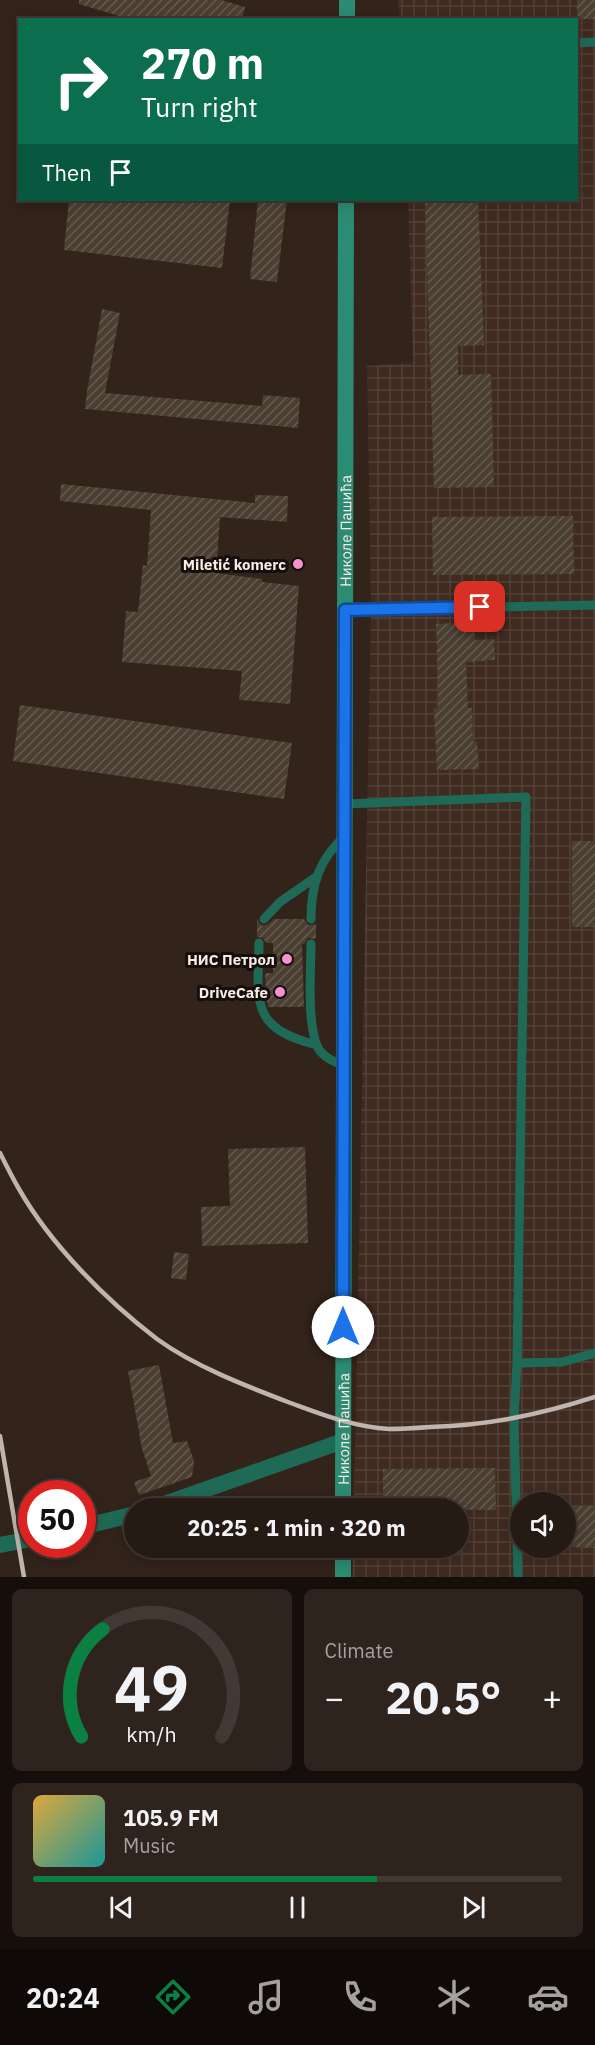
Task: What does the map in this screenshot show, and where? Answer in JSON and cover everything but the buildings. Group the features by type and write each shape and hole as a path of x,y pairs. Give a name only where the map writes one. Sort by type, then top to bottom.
{"main road":[{"path":"347,0 347,18"},
{"name":"Николе Пашића","path":"343,1498 346,201"},
{"path":"343,1558 343,1577"}],"street":[{"path":"181,1498 343,1441"},
{"path":"96,1524 124,1517"},
{"path":"0,1545 18,1542"}],"lane":[{"path":"578,43 595,42"},
{"path":"345,610 595,605"},
{"path":"345,804 526,797 518,1363 514,1419 518,1577"},
{"path":"310,919 310,904 316,878 331,849 345,836"},
{"path":"264,919 280,902 316,878"},
{"path":"259,943 258,996 264,1016 275,1027 290,1036 317,1045"},
{"path":"311,944 311,1017 317,1045 330,1060 344,1065"},
{"path":"518,1363 562,1362 595,1353"}],"shaded area":[{"path":"398,0 595,0 595,1577 352,1577 353,1558 469,1558 469,1498 354,1498 371,609 367,366 413,363 408,201 578,201 578,18 400,18"}],"railway":[{"path":"0,1153 19,1189 47,1231 63,1251 118,1307 157,1339 187,1358 255,1389 337,1419 363,1426 389,1429 452,1426 493,1421 534,1414 595,1397"},
{"path":"0,1436 24,1577"}],"place":[{"name":"Miletić komerc","path":"298,564"},
{"name":"НИС Петрол","path":"287,959"},
{"name":"DriveCafe","path":"280,992"}],"route":[{"path":"343,1327 345,610 480,607"}]}
